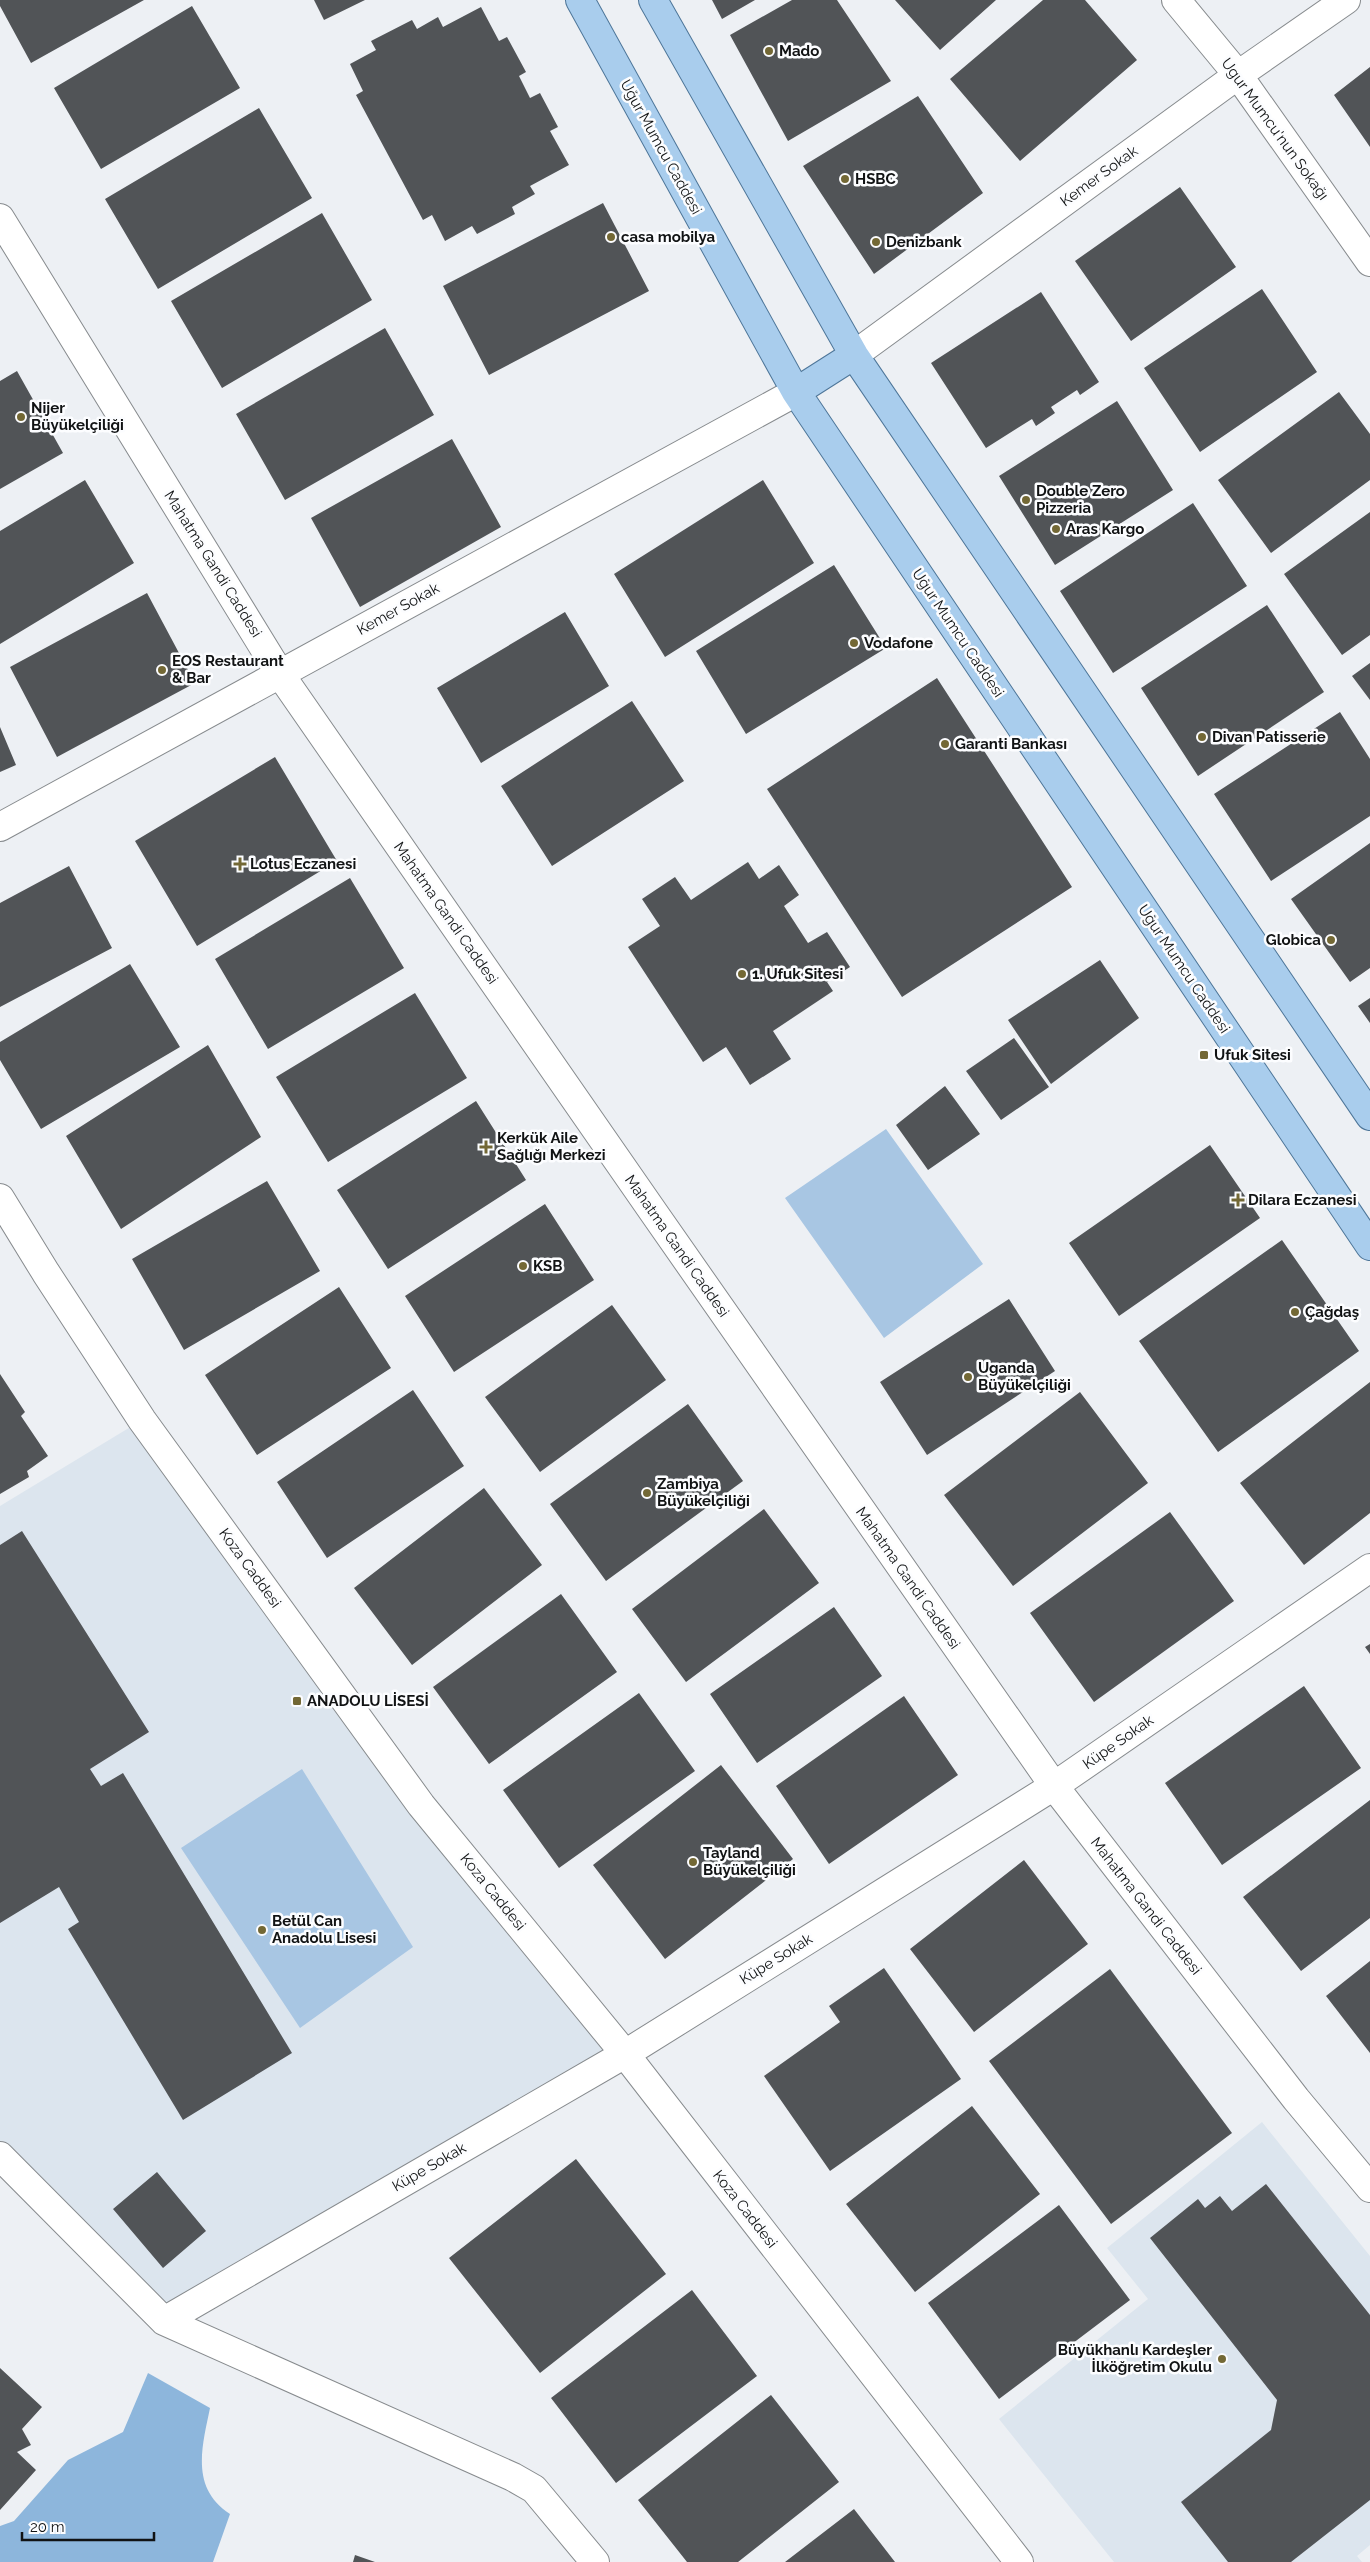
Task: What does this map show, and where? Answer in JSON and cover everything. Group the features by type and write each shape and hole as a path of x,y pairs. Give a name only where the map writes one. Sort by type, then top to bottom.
{"main road":[{"name":"Uğur Mumcu Caddesi","path":"580,0 796,392 1370,1246"},
{"path":"653,0 854,355 1370,1116"},
{"path":"796,392 854,355"}],"street":[{"name":"Ugur Mumcu'nun Sokağı","path":"1176,0 1238,75 1370,262"},
{"name":"Kemer Sokak","path":"854,355 1238,75 1346,0"},
{"name":"Mahatma Gandi Caddesi","path":"0,218 280,674 1054,1786 1296,2099 1370,2188"},
{"name":"Kemer Sokak","path":"0,827 796,392"},
{"name":"Koza Caddesi","path":"0,1198 46,1273 142,1420 421,1805 625,2054 1019,2562"},
{"name":"Küpe Sokak","path":"164,2321 625,2054 1054,1786 1370,1568"},
{"path":"0,2156 164,2321 527,2485 549,2505 595,2562"}],"shaded area":[{"path":"886,1129 983,1264 884,1338 785,1198"},
{"name":"Betül Can Anadolu Lisesi","path":"142,1420 625,2054 164,2321 0,2156 0,1506"},
{"path":"302,1769 413,1947 300,2028 181,1848"},
{"name":"Büyükhanlı Kardeşler İlköğretim Okulu","path":"1262,2122 1370,2256 1370,2545 1357,2556 1362,2562 1114,2562 999,2419 1148,2299 1107,2248"},
{"path":"148,2373 210,2408 202,2452 204,2479 209,2492 217,2504 230,2514 213,2562 0,2562 0,2526 14,2521 68,2460 123,2432"}],"building":[{"path":"0,0 144,0 31,63 0,6"},
{"path":"314,0 365,0 324,20"},
{"path":"712,0 755,0 722,19"},
{"path":"792,0 837,0 891,81 788,141 730,35"},
{"path":"895,0 996,0 940,50"},
{"path":"1043,0 1085,0 1137,60 1020,161 950,79"},
{"path":"192,6 240,88 101,169 54,88"},
{"path":"481,7 499,41 507,37 526,72 519,76 530,98 540,93 558,127 550,131 569,165 530,186 535,194 512,207 515,214 477,234 472,226 445,241 432,215 423,220 356,95 363,91 350,64 376,50 371,41 412,20 417,29 438,17 443,27"},
{"path":"1370,67 1370,147 1334,95"},
{"path":"918,96 983,193 874,274 803,166"},
{"path":"259,108 312,198 158,289 105,199"},
{"path":"1180,187 1236,267 1131,341 1075,261"},
{"path":"603,203 649,291 489,375 443,286"},
{"path":"322,213 372,300 222,388 171,301"},
{"path":"1262,289 1317,372 1200,452 1144,368"},
{"path":"1041,292 1099,382 1080,395 1077,390 1051,407 1055,413 1036,426 1032,419 986,448 931,363"},
{"path":"385,328 434,415 285,500 236,414"},
{"name":"Nijer Büyükelçiliği","path":"17,371 63,453 0,489 0,381"},
{"path":"1339,392 1370,434 1370,480 1271,553 1218,480"},
{"path":"1117,401 1173,490 1055,565 999,476"},
{"path":"452,439 501,527 360,607 311,518"},
{"path":"85,480 134,563 0,644 0,531"},
{"path":"763,480 814,563 665,657 614,574"},
{"path":"1193,503 1247,586 1113,673 1060,591"},
{"path":"1370,512 1370,635 1342,655 1284,574"},
{"path":"834,565 886,648 746,734 696,651"},
{"path":"147,593 195,683 57,757 10,667"},
{"path":"1267,605 1324,692 1198,776 1141,688"},
{"path":"565,612 609,686 481,763 437,688"},
{"path":"1370,663 1370,700 1352,676"},
{"path":"937,678 1072,887 902,997 767,789"},
{"path":"632,701 684,781 552,866 501,786"},
{"path":"1340,712 1370,759 1370,816 1271,881 1214,794"},
{"path":"0,727 16,765 0,772"},
{"path":"275,757 337,861 197,946 135,841"},
{"path":"1370,843 1370,968 1350,982 1291,899"},
{"name":"1. Ufuk Sitesi","path":"748,862 759,879 779,865 799,895 784,906 808,943 827,932 850,967 827,982 833,991 773,1031 791,1059 750,1085 726,1047 703,1062 628,947 660,926 642,899 675,877 691,900"},
{"path":"69,866 112,948 0,1007 0,903"},
{"path":"350,878 404,968 268,1049 215,959"},
{"path":"1100,960 1139,1018 1051,1084 1008,1020"},
{"path":"130,964 180,1047 41,1129 0,1060 0,1042"},
{"path":"415,993 467,1078 328,1162 276,1077"},
{"path":"1370,998 1370,1023 1358,1006"},
{"path":"1014,1038 1049,1087 1001,1120 966,1071"},
{"path":"208,1045 261,1137 121,1229 66,1136"},
{"path":"945,1086 980,1134 928,1170 896,1125"},
{"path":"476,1101 526,1180 388,1269 337,1190"},
{"path":"1210,1145 1260,1218 1119,1316 1069,1243"},
{"path":"267,1181 320,1271 184,1350 132,1259"},
{"path":"545,1204 594,1280 454,1372 405,1296"},
{"path":"1282,1240 1359,1351 1218,1452 1139,1341"},
{"path":"339,1287 391,1368 257,1455 205,1375"},
{"name":"Uganda Büyükelçiliği","path":"1009,1299 1055,1371 927,1455 880,1382"},
{"path":"612,1305 666,1380 540,1472 485,1397"},
{"path":"0,1374 25,1412 21,1416 48,1456 27,1471 29,1477 0,1494"},
{"path":"1370,1382 1370,1513 1304,1565 1240,1483"},
{"path":"413,1390 464,1466 327,1558 277,1482"},
{"path":"1080,1392 1148,1483 1013,1586 944,1495"},
{"name":"Zambiya Büyükelçiliği","path":"688,1404 743,1481 606,1581 550,1504"},
{"path":"484,1488 542,1565 412,1665 354,1588"},
{"path":"764,1509 819,1583 686,1682 632,1609"},
{"path":"1170,1512 1234,1601 1094,1702 1030,1613"},
{"path":"22,1531 149,1732 90,1769 101,1786 123,1773 292,2053 183,2120 68,1929 79,1922 59,1887 0,1923 0,1545"},
{"path":"561,1594 617,1672 489,1764 433,1687"},
{"path":"834,1607 882,1676 757,1763 710,1694"},
{"path":"1370,1644 1370,1654 1365,1647"},
{"path":"1304,1686 1361,1768 1222,1865 1165,1783"},
{"path":"639,1693 695,1771 559,1868 503,1790"},
{"path":"904,1696 958,1775 829,1864 776,1786"},
{"name":"Tayland Büyükelçiliği","path":"721,1765 793,1859 665,1959 593,1865"},
{"path":"1370,1800 1370,1918 1301,1971 1243,1897"},
{"path":"1024,1860 1088,1944 974,2032 910,1949"},
{"path":"1370,1961 1370,2053 1326,1996"},
{"path":"884,1968 961,2079 830,2171 764,2076 840,2022 829,2006"},
{"path":"1110,1969 1232,2133 1111,2224 989,2061"},
{"path":"972,2106 1040,2194 915,2292 846,2204"},
{"path":"576,2159 666,2274 540,2373 449,2258"},
{"path":"157,2172 206,2231 163,2268 113,2209"},
{"path":"1266,2184 1370,2315 1370,2500 1291,2562 1228,2562 1181,2502 1271,2430 1277,2400 1150,2238 1198,2199 1205,2208 1220,2196 1232,2211"},
{"path":"1059,2205 1130,2300 999,2399 928,2303"},
{"path":"692,2290 757,2376 616,2483 551,2398"},
{"path":"0,2368 42,2407 22,2429 31,2445 17,2452 36,2470 0,2510"},
{"path":"771,2395 839,2482 738,2562 687,2562 638,2500"},
{"path":"854,2509 895,2562 785,2562"},
{"path":"355,2555 375,2562 353,2562"}],"place":[{"name":"Mado","path":"769,51"},
{"name":"HSBC","path":"845,179"},
{"name":"casa mobilya","path":"611,237"},
{"name":"Denizbank","path":"876,242"},
{"name":"Nijer Büyükelçiliği","path":"21,417"},
{"name":"Double Zero Pizzeria","path":"1026,500"},
{"name":"Aras Kargo","path":"1056,529"},
{"name":"Vodafone","path":"854,643"},
{"name":"EOS Restaurant & Bar","path":"162,670"},
{"name":"Divan Patisserie","path":"1202,737"},
{"name":"Garanti Bankası","path":"945,744"},
{"name":"Lotus Eczanesi","path":"240,864"},
{"name":"Globica","path":"1331,940"},
{"name":"1. Ufuk Sitesi","path":"742,974"},
{"name":"Ufuk Sitesi","path":"1204,1055"},
{"name":"Kerkük Aile Sağlığı Merkezi","path":"486,1147"},
{"name":"Dilara Eczanesi","path":"1238,1200"},
{"name":"KSB","path":"523,1266"},
{"name":"Çağdaş","path":"1295,1312"},
{"name":"Uganda Büyükelçiliği","path":"968,1377"},
{"name":"Zambiya Büyükelçiliği","path":"647,1493"},
{"name":"ANADOLU LİSESİ","path":"297,1701"},
{"name":"Tayland Büyükelçiliği","path":"693,1862"},
{"name":"Betül Can Anadolu Lisesi","path":"262,1930"},
{"name":"Büyükhanlı Kardeşler İlköğretim Okulu","path":"1222,2359"}]}
